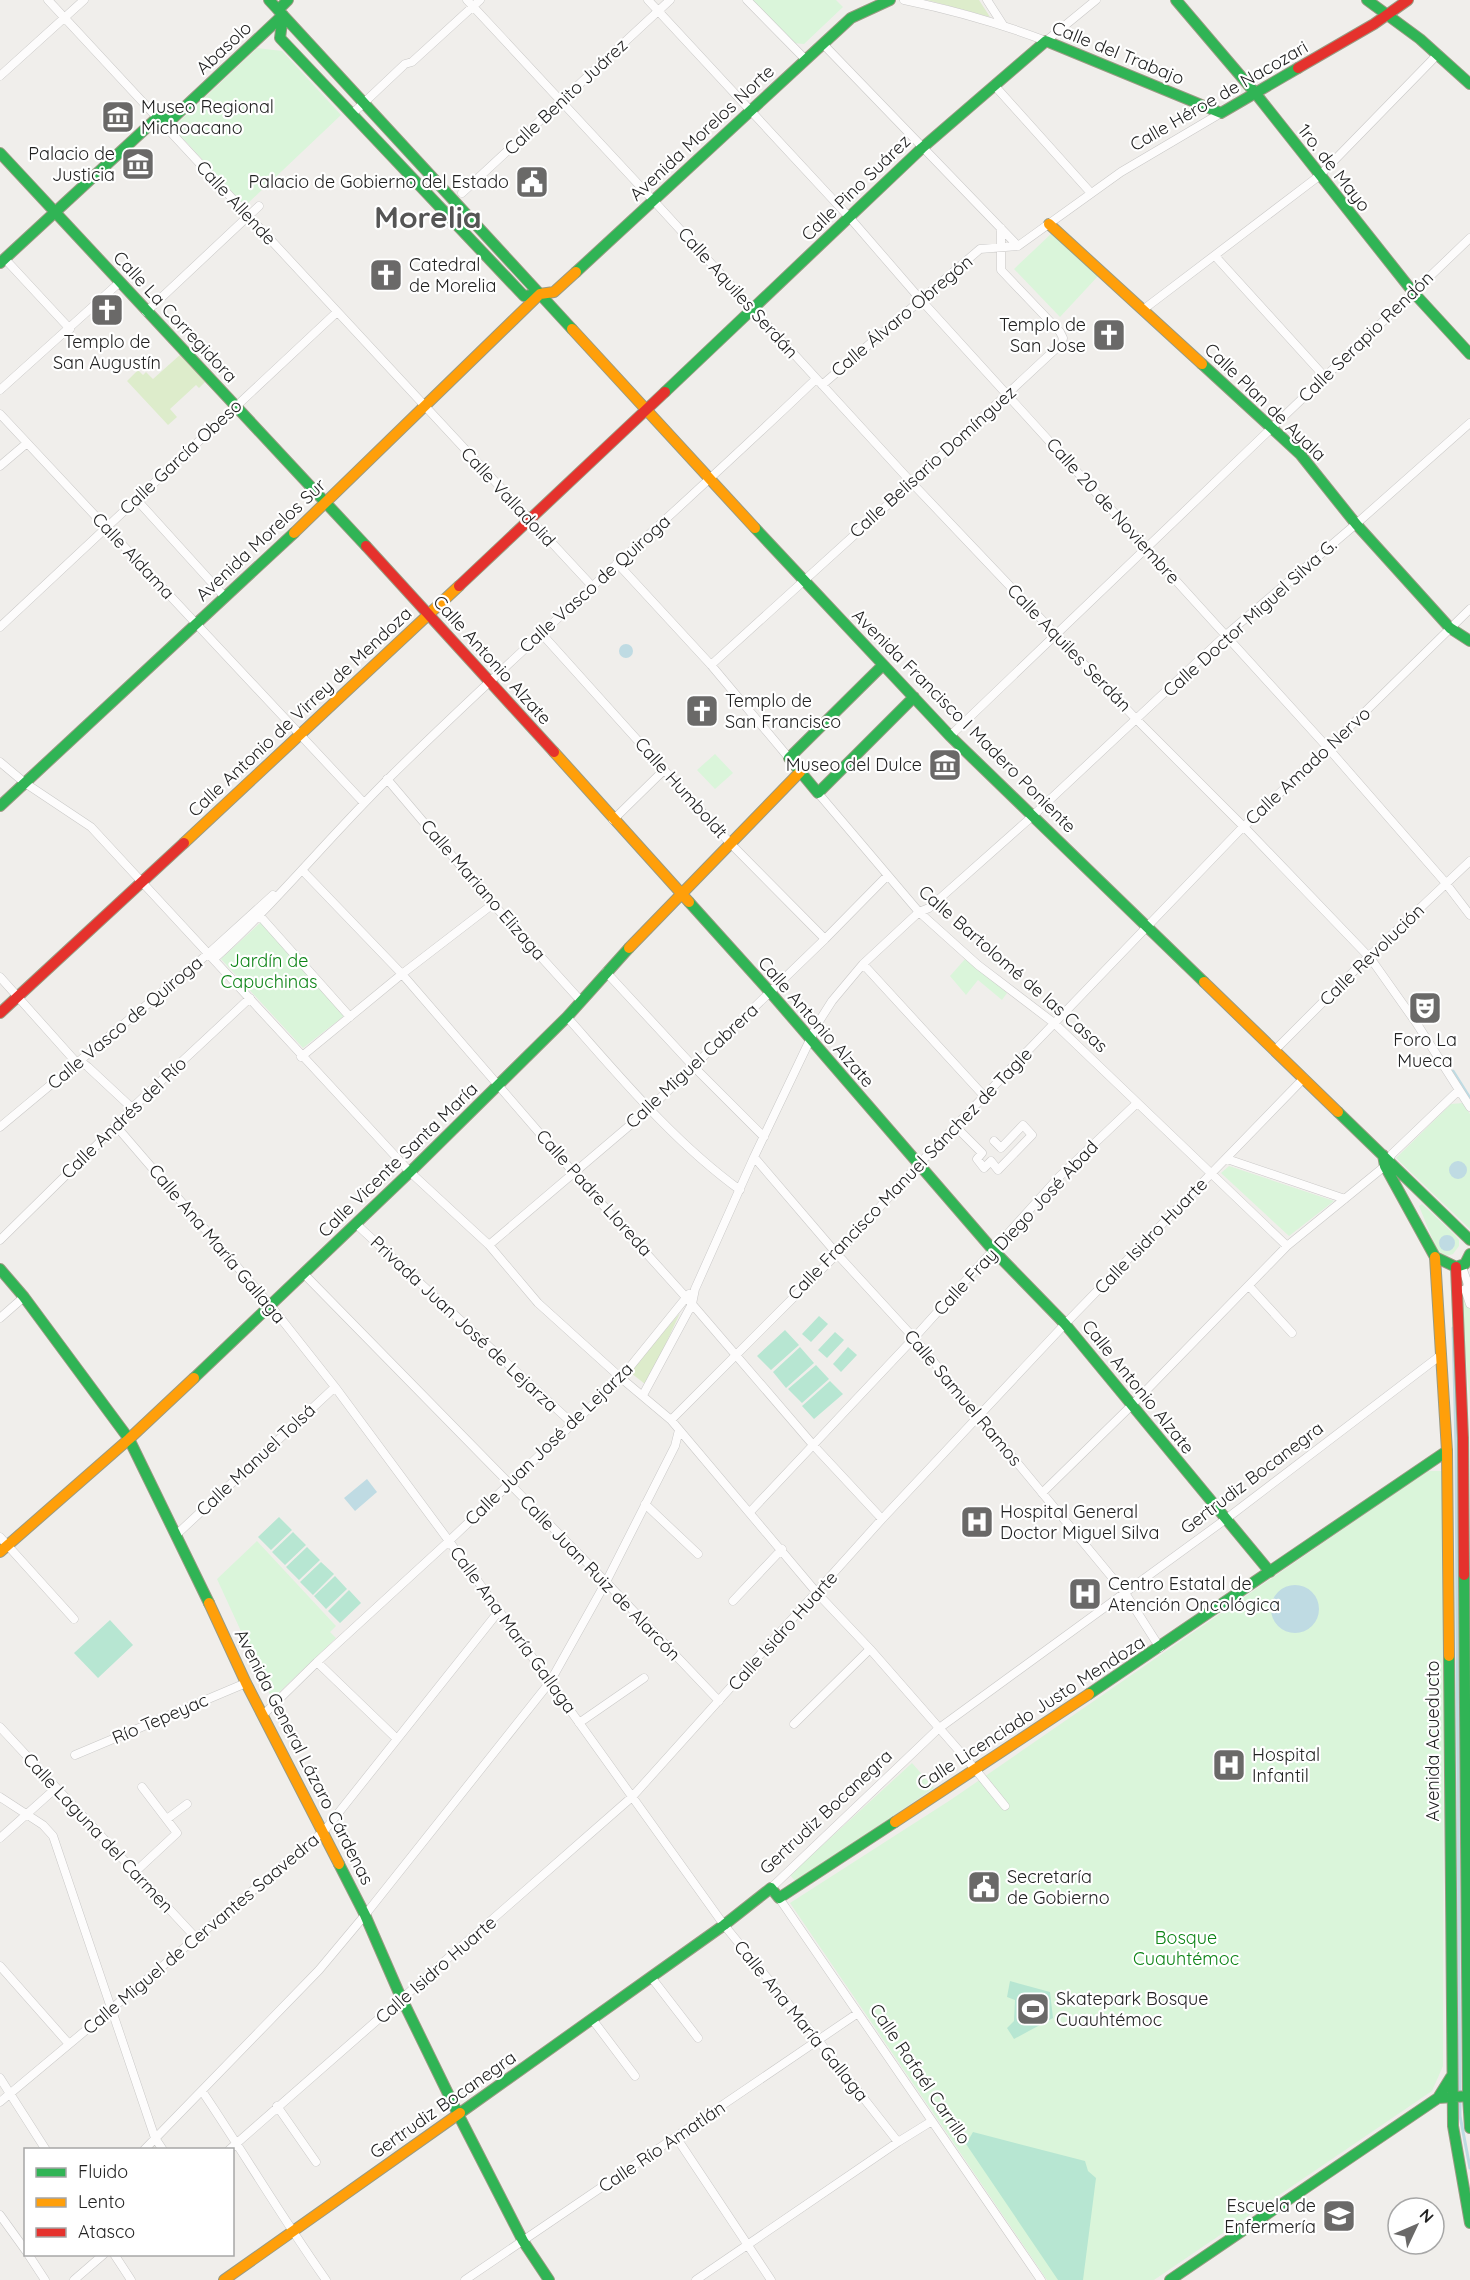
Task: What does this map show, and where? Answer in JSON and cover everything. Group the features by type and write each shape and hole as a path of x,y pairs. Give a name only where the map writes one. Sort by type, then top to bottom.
{"street":[{"name":"Calle Allende","path":"48,0 425,407"},
{"path":"0,76 84,0"},
{"name":"Avenida Francisco I Madero Poniente","path":"269,0 803,580 950,736 1148,925 1385,1160 1470,1240"},
{"name":"Abasolo","path":"157,118 172,119 281,12 288,0"},
{"name":"Calle Aquiles Serdán","path":"466,0 561,100 912,483 1137,720 1369,956 1416,1023 1470,1107"},
{"path":"352,114 405,64 412,62 480,0"},
{"name":"Calle 20 de Noviembre","path":"648,0 850,218 921,300 1328,748 1470,915"},
{"name":"Calle Benito Juárez","path":"462,193 670,0"},
{"path":"747,0 806,60"},
{"name":"Avenida Morelos Norte","path":"540,294 554,292 851,18 890,0"},
{"name":"Calle del Trabajo","path":"904,0 951,9 1003,25 1221,113"},
{"path":"987,0 1003,25"},
{"name":"Calle Pino Suárez","path":"647,409 922,148 1096,0"},
{"name":"1ro. de Mayo","path":"1176,0 1256,94 1413,292 1470,354"},
{"path":"1367,0 1438,54 1470,84"},
{"name":"Calle Héroe de Nacozari","path":"1018,246 1121,172 1256,94 1408,0"},
{"path":"281,12 280,38 524,296 540,294"},
{"path":"823,44 1018,246"},
{"path":"1144,309 1319,176 1438,54"},
{"path":"994,85 1091,193"},
{"path":"70,329 2,261 157,118"},
{"name":"Calle La Corregidora","path":"0,153 326,503"},
{"path":"146,312 259,206"},
{"name":"Calle Plan de Ayala","path":"1049,224 1300,454 1356,525 1450,628 1470,642"},
{"path":"1001,228 1001,248"},
{"name":"Calle Serapio Rendón","path":"950,736 1470,238"},
{"name":"Calle Álvaro Obregón","path":"711,479 819,382 980,249 1018,246"},
{"name":"Calle Belisario Domínguez","path":"711,665 1062,343 1063,338 1060,332 1001,270 1001,248"},
{"path":"1215,256 1324,376"},
{"path":"0,390 120,282"},
{"name":"Avenida Morelos Sur","path":"0,806 326,503 540,294"},
{"name":"Calle García Obeso","path":"0,627 337,312"},
{"name":"Calle Valladolid","path":"425,407 592,586"},
{"name":"Calle Antonio de Virrey de Mendoza","path":"0,1012 300,735 647,409"},
{"name":"Calle Aldama","path":"0,414 364,803"},
{"name":"Calle Doctor Miguel Silva G.","path":"1033,815 1226,635 1356,525 1470,423"},
{"path":"0,466 27,443"},
{"name":"Calle Vasco de Quiroga","path":"0,1127 76,1062 260,916 387,779 540,633 711,479"},
{"path":"136,499 224,596"},
{"name":"Calle Antonio Alzate","path":"326,503 770,992 993,1250 1065,1324 1270,1572"},
{"name":"Calle Bartolomé de las Casas","path":"617,563 711,665 919,912 978,965 1054,1023 1287,1246"},
{"name":"Calle Amado Nervo","path":"1148,925 1243,826 1328,748 1470,609"},
{"name":"Calle Humboldt","path":"540,633 730,843 825,939"},
{"path":"789,759 883,665"},
{"path":"818,793 914,698"},
{"path":"0,762 25,783 91,827 212,956 301,1057 410,1172 489,1245 538,1303 671,1420 817,1593 870,1649 1005,1806"},
{"path":"614,820 664,770"},
{"name":"Calle Vicente Santa María","path":"3,1545 129,1439 410,1172 567,1017 606,972 800,772"},
{"name":"Calle Mariano Elizaga","path":"387,779 493,904 580,1000"},
{"name":"Calle Juan José de Lejarza","path":"643,1395 695,1289 810,1040 832,1001 863,964 919,912 929,908 1033,815"},
{"name":"Calle Revolución","path":"1275,1050 1369,956 1470,861"},
{"name":"Calle Vasco de Quiroga","path":"212,956 302,870"},
{"name":"Calle Padre Lloreda","path":"302,870 402,974 574,1173 689,1300 814,1446 882,1519"},
{"name":"Calle Miguel Cabrera","path":"489,1245 649,1109 887,876"},
{"path":"301,1057 402,974 493,904"},
{"path":"260,916 350,1017"},
{"name":"Calle Francisco Manuel Sánchez de Tagle","path":"671,1420 837,1254 918,1165 1148,925"},
{"path":"863,964 985,1097"},
{"path":"606,972 693,1066 764,1137"},
{"path":"0,977 76,1062 88,1067 132,1108"},
{"name":"Calle Andrés del Río","path":"0,1240 132,1108 250,998"},
{"path":"567,1017 649,1109 712,1170 740,1190"},
{"name":"Calle Isidro Huarte","path":"231,2148 632,1797 882,1519 1065,1324 1304,1078"},
{"path":"1042,1493 1131,1406 1287,1246 1345,1199 1459,1090"},
{"name":"Calle Fray Diego José Abad","path":"750,1512 914,1338 1059,1177 1137,1104"},
{"path":"956,1127 982,1153 977,1159 984,1168 991,1161 998,1170 1032,1135 1023,1125 1001,1148 994,1141"},
{"name":"Calle Ana María Gallaga","path":"116,1126 271,1306 335,1387 449,1541 724,1925 898,2142"},
{"name":"Calle Samuel Ramos","path":"754,1157 837,1254 914,1338 979,1416 1125,1593 1160,1648"},
{"path":"1227,1159 1345,1199"},
{"path":"1385,1160 1435,1257 1465,1263 1470,1304"},
{"name":"Privada Juan José de Lejarza","path":"356,1224 572,1423"},
{"name":"Avenida Acueducto","path":"1435,1257 1447,1451 1451,2076 1453,2126 1470,2223"},
{"name":"Avenida Acueducto","path":"1465,1263 1463,1438 1470,2128"},
{"name":"Avenida General Lázaro Cárdenas","path":"0,1269 24,1297 129,1439 177,1534 246,1683 324,1831 365,1915 402,2000 458,2114 523,2241 549,2280"},
{"name":"Calle Juan Ruiz de Alarcón","path":"304,1274 606,1582 719,1701"},
{"path":"1249,1286 1292,1333"},
{"path":"0,1318 24,1297"},
{"name":"Calle Juan José de Lejarza","path":"263,1715 621,1378 689,1300"},
{"name":"Gertrudiz Bocanegra","path":"224,2280 724,1925 771,1888 938,1729 1226,1519 1441,1355"},
{"name":"Calle Manuel Tolsá","path":"177,1534 335,1387"},
{"path":"146,2148 319,1970 550,1682 606,1582 675,1446 679,1430"},
{"name":"Calle Licenciado Justo Mendoza","path":"779,1898 1160,1648 1447,1451"},
{"path":"645,1504 698,1554"},
{"path":"3,1545 74,1619"},
{"path":"733,1600 782,1549"},
{"name":"Calle Miguel de Cervantes Saavedra","path":"0,2102 324,1831 499,1611"},
{"path":"794,1724 870,1649"},
{"path":"317,1662 397,1739"},
{"path":"579,1723 644,1678"},
{"name":"Río Tepeyac","path":"75,1755 246,1683"},
{"name":"Calle Laguna del Carmen","path":"0,1727 197,1939"},
{"path":"134,1873 177,1833 142,1787"},
{"path":"0,1838 56,1788"},
{"path":"0,1797 27,1813 53,1836 155,2138 162,2148"},
{"path":"167,1819 187,1804"},
{"name":"Calle Rafaél Carrillo","path":"771,1888 1041,2280"},
{"path":"0,1966 69,2044"},
{"path":"651,1977 698,2038"},
{"name":"Calle Río Amatlán","path":"465,2280 858,2013"},
{"path":"592,2019 634,2076"},
{"path":"1170,2280 1438,2098 1451,2076"},
{"path":"0,2078 45,2148"},
{"path":"202,2091 292,2232 326,2280"},
{"path":"1438,2098 1469,2096"},
{"path":"277,2106 316,2162"},
{"path":"696,2280 932,2121"},
{"path":"676,2137 771,2280"},
{"path":"0,2215 24,2249"},
{"path":"29,2256 45,2280"},
{"path":"74,2280 102,2256"},
{"path":"115,2256 131,2280"}],"green space":[{"path":"752,0 836,0 843,7 804,44 793,43"},
{"path":"927,0 979,0 990,17"},
{"path":"257,48 282,51 341,115 245,206 178,133 178,123"},
{"path":"1053,232 1099,275 1060,317 1014,269"},
{"path":"181,354 206,381 199,388 196,385 170,409 177,417 168,425 127,381 138,370 143,375 146,372 153,379"},
{"path":"715,754 733,773 715,789 697,770"},
{"name":"Jardín de Capuchinas","path":"261,922 344,1016 303,1048 221,959"},
{"path":"966,958 1007,993 1002,1000 978,980 966,995 950,976"},
{"path":"1463,1103 1470,1114 1470,1229 1396,1158 1451,1104"},
{"path":"1229,1166 1334,1201 1289,1236 1221,1173"},
{"path":"1422,1204 1459,1240 1459,1246 1453,1254 1446,1256 1437,1250 1419,1206","holes":["1452,1237 1455,1243 1453,1249 1443,1250 1439,1243"]},
{"path":"1465,1298 1470,1299 1470,1403 1461,1303"},
{"path":"680,1313 648,1382 645,1384 631,1373 631,1369"},
{"path":"819,1316 828,1324 811,1342 802,1334"},
{"path":"785,1330 799,1345 771,1370 757,1356"},
{"path":"835,1332 844,1340 827,1358 818,1350"},
{"path":"800,1347 814,1363 786,1388 773,1372"},
{"path":"848,1347 857,1355 841,1372 833,1364"},
{"path":"816,1365 829,1379 802,1403 788,1389"},
{"path":"830,1381 843,1394 814,1419 802,1406"},
{"name":"Bosque Cuauhtémoc","path":"1427,1471 1444,1471 1443,2066 1432,2091 1154,2280 1047,2280 790,1903 952,1799"},
{"path":"279,1517 292,1530 271,1550 258,1537"},
{"path":"293,1532 306,1545 285,1565 272,1552"},
{"path":"257,1541 336,1626 330,1632 336,1638 272,1699 217,1579"},
{"path":"307,1547 320,1560 299,1580 286,1567"},
{"path":"321,1562 334,1574 313,1595 300,1582"},
{"path":"335,1576 347,1589 326,1609 314,1596"},
{"path":"349,1590 361,1603 340,1623 328,1611"},
{"path":"110,1620 133,1645 98,1678 74,1653"},
{"path":"912,1763 934,1788 796,1882 790,1875"},
{"name":"Skatepark Bosque Cuauhtémoc","path":"1010,1981 1050,1992 1053,2018 1014,2039 1007,2028 1014,2021 1015,2000 1007,1997"},
{"path":"973,2132 1085,2161 1088,2171 1096,2178 1083,2280 1058,2280 966,2144"}],"water":[{"path":"626,644 631,646 633,651 631,656 626,658 621,656 619,651 621,646"},
{"path":"1454,1161 1462,1161 1467,1166 1465,1177 1454,1179 1449,1174 1449,1166"},
{"path":"1447,1235 1453,1237 1455,1243 1453,1249 1447,1251 1441,1249 1439,1243 1441,1237"},
{"path":"367,1479 377,1492 355,1511 344,1498"},
{"path":"1290,1585 1300,1585 1312,1592 1319,1604 1319,1614 1312,1626 1300,1633 1290,1633 1275,1622 1271,1614 1271,1604 1282,1589"}],"waterway":[{"path":"1453,1071 1470,1098"},
{"path":"1453,1328 1456,1446 1460,2116 1470,2168"}],"traffic: fast":[{"path":"269,0 572,329"},
{"path":"278,10 288,0"},
{"path":"576,272 851,18 890,0"},
{"path":"1176,0 1256,94 1413,292 1470,354"},
{"path":"1367,0 1420,39 1470,84"},
{"path":"0,263 157,118 172,119 283,15"},
{"path":"283,15 280,38 524,296 540,294"},
{"path":"665,392 922,148 1046,41 1221,113 1298,68"},
{"path":"0,153 366,546"},
{"path":"1202,364 1300,454 1356,524 1450,628 1470,641"},
{"path":"755,528 950,736 1204,982"},
{"path":"0,806 294,533"},
{"path":"883,665 789,758 818,793 914,697"},
{"path":"689,902 993,1250 1065,1324 1270,1572"},
{"path":"194,1378 410,1172 567,1017 629,948"},
{"path":"1338,1112 1470,1240"},
{"path":"1383,1155 1385,1166 1435,1257 1456,1267 1465,1264 1470,1254"},
{"path":"0,1269 24,1297 129,1439 209,1603"},
{"path":"1089,1694 1447,1451"},
{"path":"1464,1575 1470,2128"},
{"path":"1449,1656 1453,2126 1470,2223"},
{"path":"460,2113 724,1925 771,1888 779,1898 895,1822"},
{"path":"339,1864 458,2114 523,2241 549,2280"},
{"path":"1438,2098 1451,2077"},
{"path":"1170,2280 1438,2098 1470,2096"}],"traffic: slow":[{"path":"1049,224 1202,364"},
{"path":"294,533 540,294 554,292 576,272"},
{"path":"572,329 755,528"},
{"path":"184,843 459,586"},
{"path":"554,752 689,902"},
{"path":"629,948 800,772"},
{"path":"1204,982 1338,1112"},
{"path":"1435,1257 1447,1451 1449,1656"},
{"path":"0,1552 129,1439 194,1378"},
{"path":"209,1603 246,1683 339,1864"},
{"path":"895,1822 1089,1694"},
{"path":"224,2280 460,2113"}],"traffic: jam":[{"path":"1298,68 1374,24 1408,0"},
{"path":"459,586 665,392"},
{"path":"366,546 554,752"},
{"path":"0,1013 184,843"},
{"path":"1456,1267 1463,1438 1464,1575"}],"place":[{"name":"Museo Regional Michoacano","path":"118,117"},
{"name":"Palacio de Justicia","path":"138,164"},
{"name":"Palacio de Gobierno del Estado","path":"532,182"},
{"name":"Catedral de Morelia","path":"386,275"},
{"name":"Templo de San Augustín","path":"107,310"},
{"name":"Templo de San Jose","path":"1109,335"},
{"name":"Templo de San Francisco","path":"702,711"},
{"name":"Museo del Dulce","path":"945,765"},
{"name":"Foro La Mueca","path":"1425,1008"},
{"name":"Hospital General Doctor Miguel Silva","path":"977,1522"},
{"name":"Centro Estatal de Atención Oncológica","path":"1085,1594"},
{"name":"Hospital Infantil","path":"1229,1765"},
{"name":"Secretaría de Gobierno","path":"984,1887"},
{"name":"Skatepark Bosque Cuauhtémoc","path":"1033,2009"},
{"name":"Escuela de Enfermería","path":"1339,2216"}],"district":[{"name":"Morelia","path":"428,218"}]}
